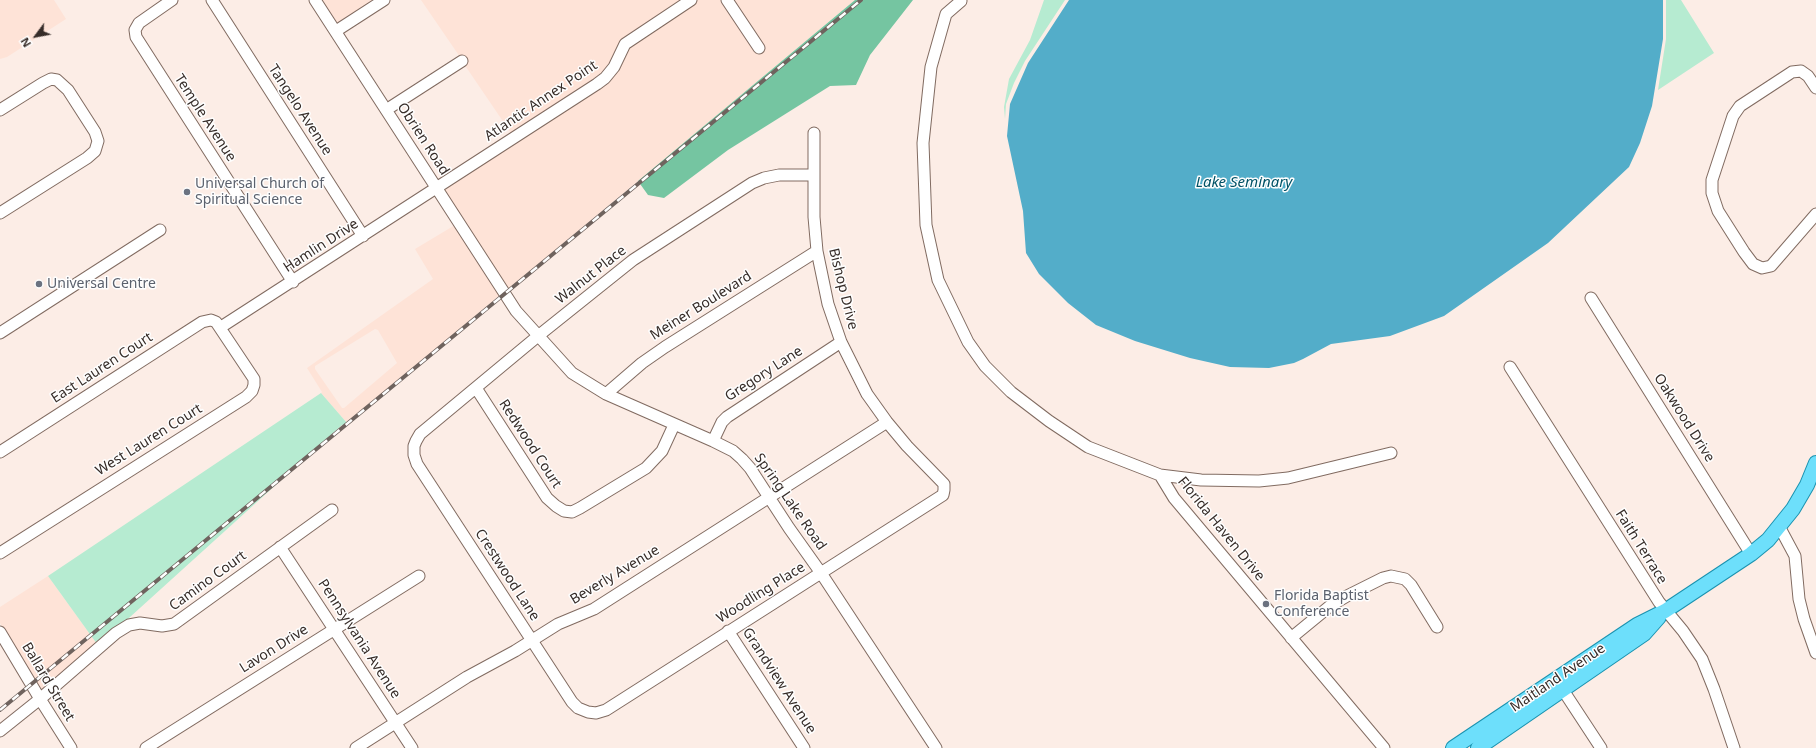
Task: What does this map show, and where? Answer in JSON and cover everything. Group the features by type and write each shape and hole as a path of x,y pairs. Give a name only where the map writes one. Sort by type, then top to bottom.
{"main road":[{"name":"Maitland Avenue","path":"1478,748 1637,625 1665,611 1726,572 1768,540 1780,528 1808,485 1816,462"},
{"name":"Maitland Avenue","path":"1461,746 1560,685"}],"street":[{"name":"Temple Avenue","path":"172,0 144,17 135,30 139,44 293,282"},
{"name":"Tangelo Avenue","path":"212,0 363,236"},
{"name":"Obrien Road","path":"315,0 504,294"},
{"path":"336,31 384,0"},
{"name":"Atlantic Annex Point","path":"437,188 601,81 614,67 624,44 691,0"},
{"path":"727,0 758,48"},
{"path":"961,0 946,14 937,41 931,67 923,143 926,225 938,280 968,342 985,366 1011,392 1049,421 1088,447 1160,475 1201,480 1259,481 1288,478 1391,453"},
{"path":"386,110 462,61"},
{"path":"1816,88 1808,76 1801,71 1792,72 1740,106 1733,116 1712,180 1712,193 1718,211 1753,264 1762,268 1771,266 1816,214"},
{"path":"0,110 43,83 51,80 58,80 68,90 95,132 98,141 98,146 95,151 87,158 0,213"},
{"name":"Bishop Drive","path":"814,133 814,216 818,250 828,304 841,342 867,394 887,422 907,446 940,479 944,484 944,490"},
{"name":"Walnut Place","path":"414,446 420,434 538,336 633,260 752,184 764,178 780,175 814,175"},
{"name":"Hamlin Drive","path":"221,327 437,188"},
{"path":"0,333 160,230"},
{"name":"Meiner Boulevard","path":"606,394 642,363 665,346 818,250"},
{"name":"Spring Lake Road","path":"504,294 538,336 572,373 606,394 713,441 733,451 742,459 756,476 769,498 821,573 936,748"},
{"name":"Oakwood Drive","path":"1591,298 1751,554"},
{"name":"East Lauren Court","path":"0,452 202,322 211,320 216,322 221,327"},
{"name":"West Lauren Court","path":"0,553 252,391 254,385 250,372 221,327"},
{"name":"Gregory Lane","path":"713,441 722,422 727,416 841,342"},
{"name":"Faith Terrace","path":"1510,367 1665,611 1683,631 1702,659 1712,683 1734,748"},
{"name":"Redwood Court","path":"476,388 547,498 564,511 572,512 580,508 646,468 662,451 674,424"},
{"name":"Beverly Avenue","path":"356,748 467,677 532,642 558,624 594,608 887,422"},
{"name":"Crestwood Lane","path":"414,446 414,455 417,464 532,642 572,702 578,708 588,712"},
{"name":"Florida Haven Drive","path":"1160,475 1174,498 1384,748"},
{"name":"Woodling Place","path":"588,712 596,713 606,710 728,631 937,500 943,495 944,490"},
{"name":"Camino Court","path":"0,731 40,699 116,633 130,625 140,623 162,626 174,624 332,510"},
{"path":"1780,528 1795,556 1799,599 1816,653"},
{"name":"Pennsylvania Avenue","path":"280,547 412,748"},
{"name":"Lavon Drive","path":"146,748 419,576"},
{"path":"1291,638 1336,602 1383,578 1391,576 1405,579 1408,582 1437,627"},
{"name":"Grandview Avenue","path":"728,631 804,748"},
{"name":"Ballard Street","path":"0,632 71,748"},
{"path":"1560,685 1600,748"}],"shaded area":[{"path":"0,0 54,0 66,19 7,57 0,59"},
{"path":"321,0 376,0 337,23"},
{"path":"421,0 684,0 634,42 698,0 722,0 757,53 764,49 732,0 855,0 507,290 442,189 515,139 464,64 468,62 464,56 460,57"},
{"path":"455,225 500,295 347,423 321,393 322,392 307,368 433,279 415,249","holes":["375,329 378,330 397,363 344,408 342,408 315,369 315,366"]},
{"path":"48,576 97,644 41,693 0,623 0,607"}],"green space":[{"path":"855,0 913,0 870,55 856,85 830,86 728,150 664,198 648,195 638,181"},
{"path":"1044,0 1065,0 1025,61 1006,104 1005,119 1004,107 1009,79 1030,40"},
{"path":"1666,0 1681,0 1714,53 1658,90 1666,39"},
{"path":"321,393 347,423 343,426 342,425 119,627 97,644 48,576"}],"water":[{"name":"Lake Seminary","path":"1069,0 1663,0 1663,39 1652,106 1640,143 1629,167 1548,243 1444,316 1390,336 1331,344 1294,363 1269,368 1230,367 1190,358 1135,341 1096,325 1068,303 1039,274 1026,253 1023,211 1007,136 1010,104 1028,63"}],"railway":[{"path":"0,710 861,0"}],"place":[{"name":"Universal Church of Spiritual Science","path":"187,192"},
{"name":"Universal Centre","path":"39,284"},
{"name":"Florida Baptist Conference","path":"1266,604"}]}
